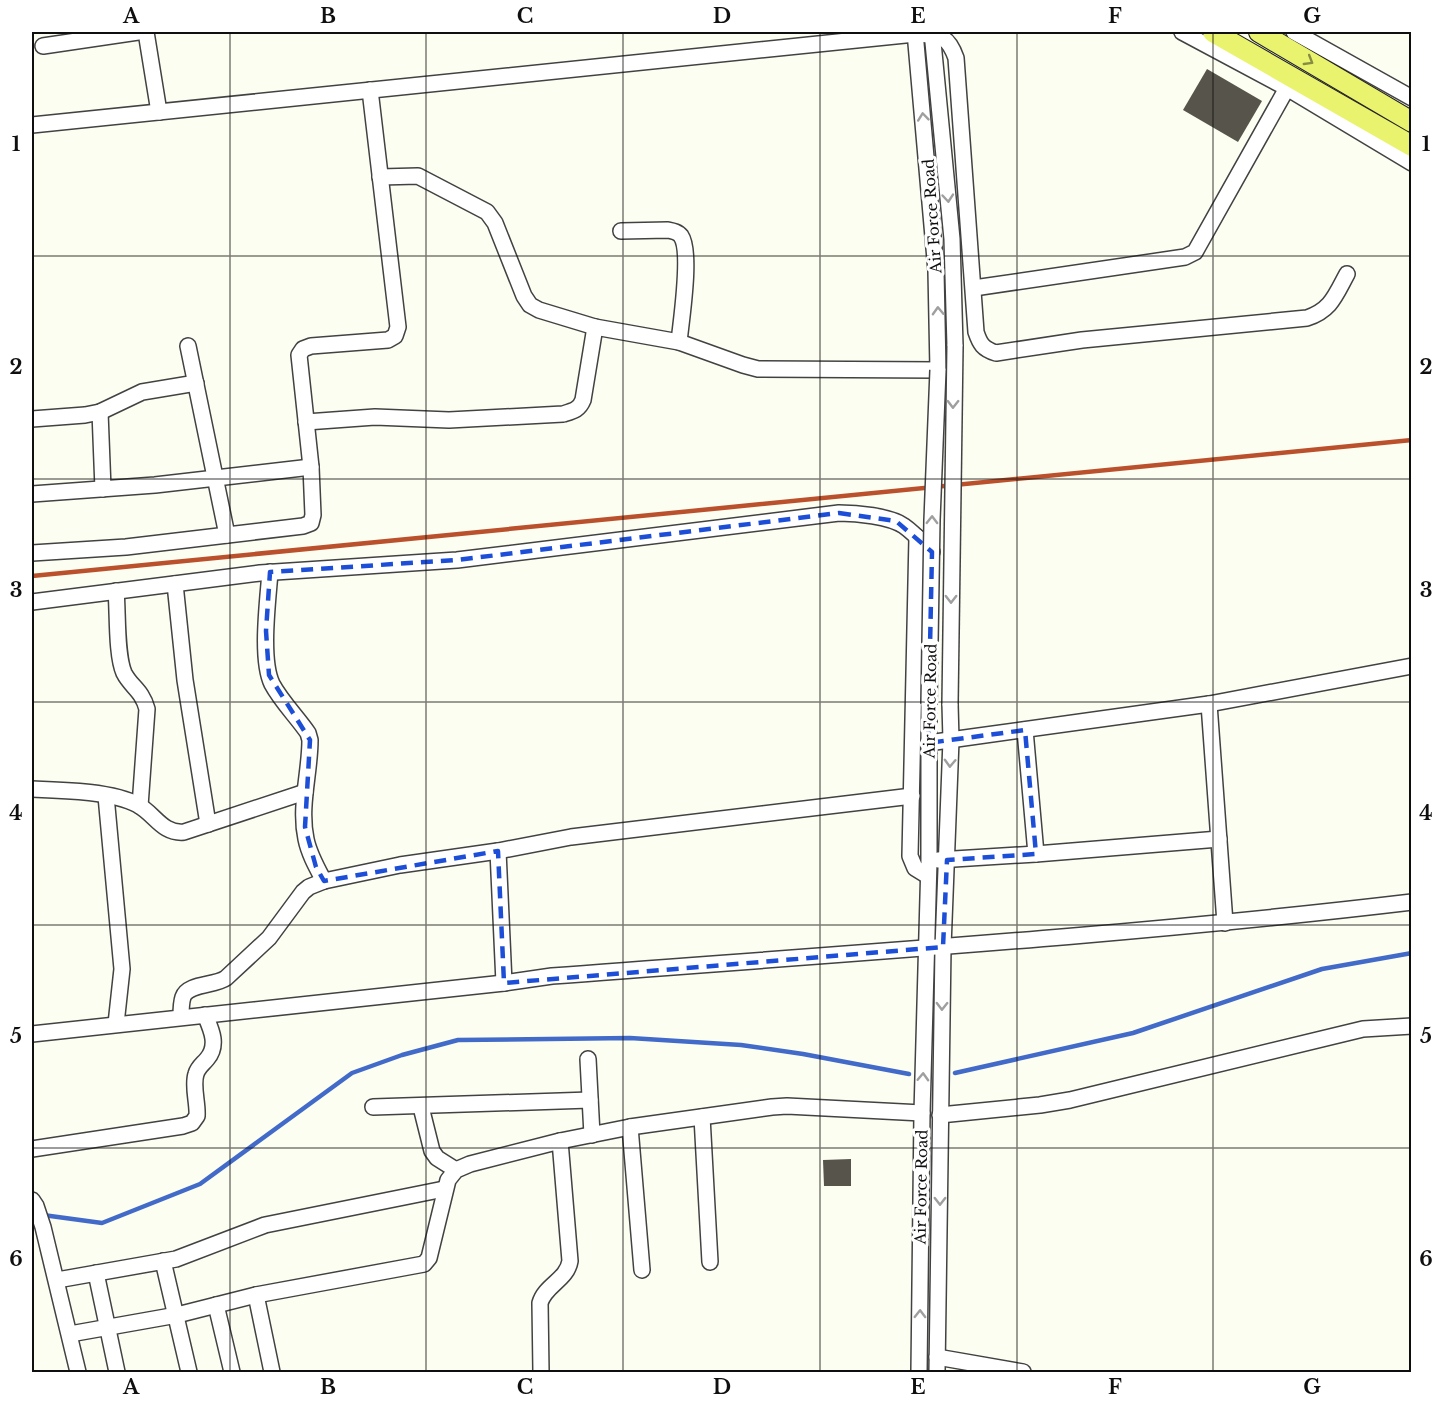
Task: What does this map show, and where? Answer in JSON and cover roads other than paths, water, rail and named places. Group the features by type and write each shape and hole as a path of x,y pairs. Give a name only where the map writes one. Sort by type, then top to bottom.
{"main road":[{"path":"1213,32 1412,146"},
{"path":"1259,32 1412,122"}],"street":[{"path":"43,46 138,32"},
{"path":"146,32 159,112"},
{"path":"1182,32 1287,88 1412,163"},
{"path":"1294,32 1412,98"},
{"name":"Air Force Road","path":"915,33 936,261 938,370 928,743 929,868 925,947 919,1372"},
{"path":"32,125 932,33 941,36 951,44 956,58 976,332 985,350 996,353 1082,340 1307,318 1320,314 1328,308 1347,274"},
{"name":"Air Force Road","path":"932,33 952,238 955,346 951,740 943,947 937,1365"},
{"path":"974,288 1185,257 1195,252 1287,88"},
{"path":"32,553 126,548 311,524 313,515 311,467 299,355 303,349 311,346 388,340 395,336 398,327 370,90"},
{"path":"380,177 418,176 487,212 495,223 524,296 530,305 539,310 595,327 679,342 758,369 938,370"},
{"path":"621,231 668,230 682,237 685,248 685,289 679,342"},
{"path":"306,422 375,417 449,420 572,412 579,408 583,400 595,327"},
{"path":"188,346 227,536"},
{"path":"32,419 100,412 142,392 196,383"},
{"path":"100,412 103,489"},
{"path":"32,494 155,485 311,467"},
{"path":"32,602 270,572 457,560 838,513 853,513 896,521 932,552"},
{"path":"917,537 910,856 915,868 929,868 946,860 1036,855 1219,839"},
{"path":"270,572 266,631 269,675 308,733 310,740 305,792 306,838 311,858 324,881"},
{"path":"175,584 185,680 208,824"},
{"path":"116,591 121,661 125,674 144,697 147,709 140,806"},
{"path":"928,743 1209,704 1412,666"},
{"path":"1209,704 1225,922"},
{"path":"1025,730 1036,855"},
{"path":"32,789 67,791 130,801 140,806 167,830 175,833 305,792"},
{"path":"106,796 122,969 116,1024"},
{"path":"181,1017 183,997 188,990 226,978 268,938 303,892 324,881 400,865 498,851 571,837 912,796"},
{"path":"498,851 504,983"},
{"path":"32,1034 552,976 943,947 1225,922 1412,902"},
{"path":"32,1149 192,1123 197,1116 195,1075 214,1047 213,1035 205,1015"},
{"path":"940,1115 1070,1100 1363,1029 1412,1026"},
{"path":"588,1059 592,1135"},
{"path":"373,1107 590,1100"},
{"path":"70,1334 177,1315 256,1295 424,1264 429,1258 448,1180 456,1170 470,1164 630,1127 787,1106 922,1113"},
{"path":"421,1107 432,1151 437,1158 456,1170"},
{"path":"702,1117 710,1262"},
{"path":"630,1127 642,1270"},
{"path":"541,1372 540,1303 542,1295 565,1275 570,1261 560,1142"},
{"path":"57,1280 190,1254 265,1225 444,1190"},
{"path":"34,1203 57,1280 78,1372"},
{"path":"163,1261 189,1372"},
{"path":"96,1273 117,1372"},
{"path":"256,1295 272,1372"},
{"path":"216,1305 232,1372"},
{"path":"937,1365 1023,1372"}],"waterway":[{"path":"955,1073 1133,1033 1322,969 1412,953"},
{"path":"43,1215 102,1223 200,1184 352,1073 402,1055 458,1040 630,1038 741,1045 909,1074"}],"railway":[{"path":"32,576 1412,440"}]}
